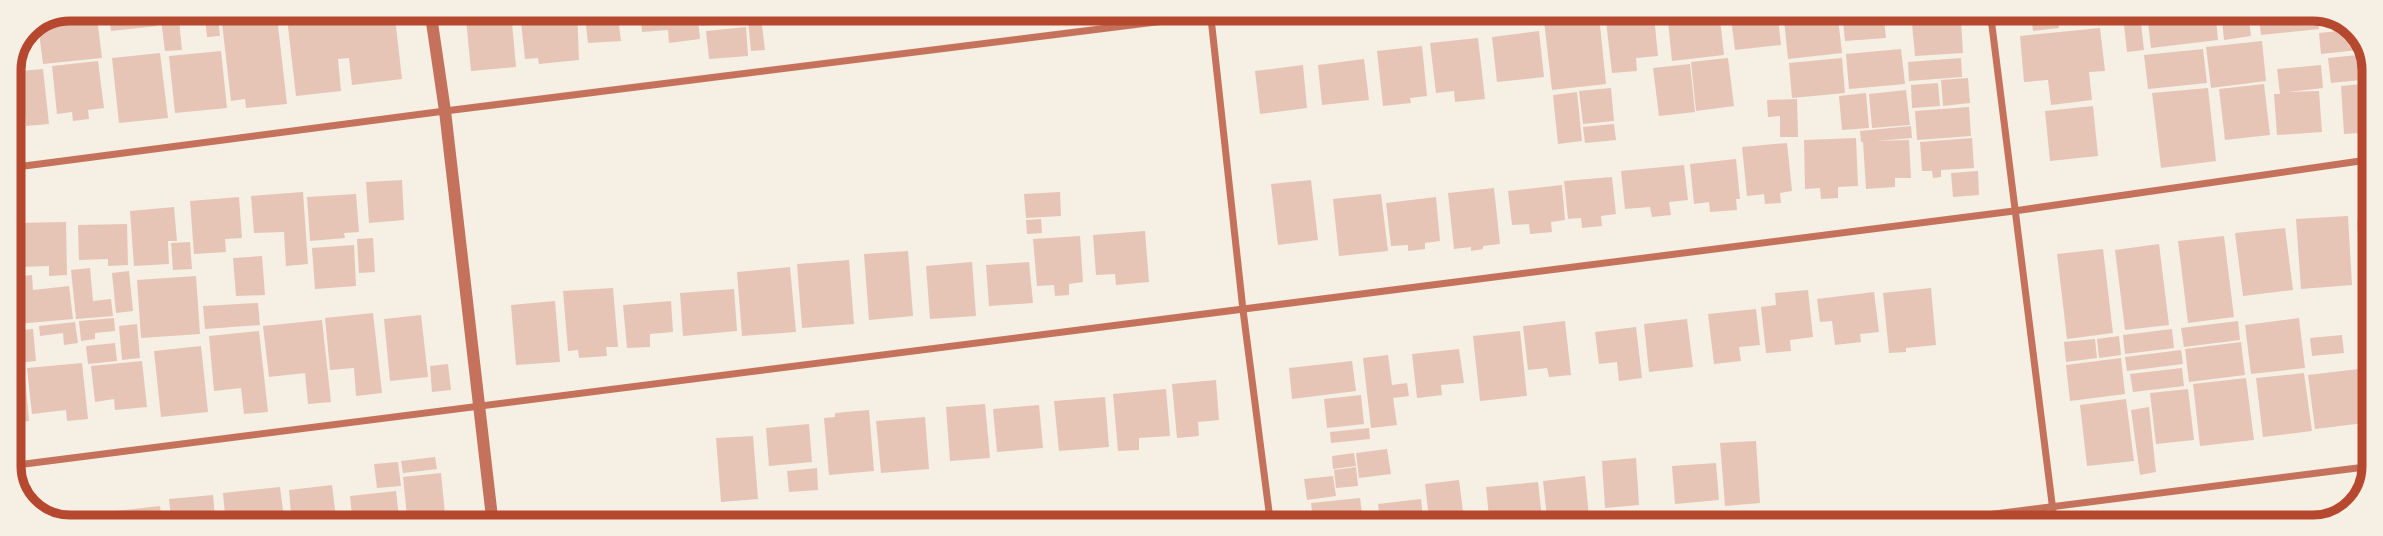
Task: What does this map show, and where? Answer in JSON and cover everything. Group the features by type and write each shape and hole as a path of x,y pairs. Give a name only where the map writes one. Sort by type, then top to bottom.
{"street":[{"path":"432,21 445,111 493,515"},
{"path":"21,166 1148,21"},
{"path":"1211,21 1243,310 1269,515"},
{"path":"1991,21 2054,515"},
{"path":"21,464 2014,211 2362,161"},
{"path":"1994,515 2362,467"}],"building":[{"path":"97,21 102,58 43,64 39,32 60,22"},
{"path":"109,21 157,21 157,26 111,31"},
{"path":"161,21 179,21 182,50 165,51"},
{"path":"205,21 218,21 220,36 207,37"},
{"path":"277,21 287,104 246,108 245,99 231,101 222,23"},
{"path":"287,21 395,21 402,79 352,85 349,58 338,59 341,91 296,96"},
{"path":"466,21 517,21 512,23 516,67 471,71"},
{"path":"521,21 577,21 579,60 539,64 538,58 525,59"},
{"path":"585,21 618,21 621,41 588,43"},
{"path":"620,21 639,21 639,23 621,25"},
{"path":"641,21 698,21 700,39 669,43 668,30 642,32"},
{"path":"701,21 742,21 742,22 701,26"},
{"path":"748,21 761,21 765,50 751,51"},
{"path":"1544,21 1600,21 1606,84 1552,90"},
{"path":"1606,21 1654,21 1658,56 1636,58 1637,71 1612,73"},
{"path":"1668,21 1720,21 1724,55 1672,61"},
{"path":"1731,21 1778,21 1781,45 1735,50"},
{"path":"1784,21 1838,21 1842,53 1788,59"},
{"path":"1843,21 1884,21 1886,38 1845,41"},
{"path":"1961,21 1963,53 1915,56 1912,24"},
{"path":"2032,21 2058,21 2059,28 2033,31"},
{"path":"2148,21 2216,21 2218,40 2151,48"},
{"path":"2222,21 2249,21 2251,36 2224,40"},
{"path":"2259,21 2318,22 2319,29 2261,35"},
{"path":"2141,23 2144,50 2127,52 2124,25"},
{"path":"746,27 748,56 709,59 706,31"},
{"path":"2100,28 2105,71 2089,72 2092,100 2051,105 2048,80 2024,82 2020,36"},
{"path":"1539,31 1544,77 1497,82 1492,37"},
{"path":"2341,31 2358,50 2321,54 2319,33"},
{"path":"1478,38 1485,99 1455,102 1454,91 1436,93 1430,43"},
{"path":"2262,41 2266,81 2211,88 2206,47"},
{"path":"1422,46 1427,96 1410,98 1411,103 1383,106 1377,51"},
{"path":"1901,49 1905,84 1849,89 1846,54"},
{"path":"2203,49 2207,83 2148,89 2144,55"},
{"path":"221,51 227,108 175,113 169,56"},
{"path":"160,53 168,118 119,123 112,58"},
{"path":"2358,55 2361,80 2331,83 2328,58"},
{"path":"1728,58 1734,106 1696,111 1691,62"},
{"path":"1842,58 1845,93 1792,98 1789,63"},
{"path":"1961,58 1962,77 1909,81 1908,62"},
{"path":"1364,59 1369,100 1322,105 1318,65"},
{"path":"98,61 104,108 88,110 89,119 73,121 72,112 57,114 52,66"},
{"path":"1690,64 1695,112 1659,116 1653,68"},
{"path":"1303,65 1307,108 1260,114 1255,71"},
{"path":"2321,65 2323,88 2288,92 2319,91 2322,132 2277,135 2274,94 2280,94 2277,69"},
{"path":"43,69 49,124 26,126 25,114 21,114 21,71"},
{"path":"1968,78 1970,103 1943,106 1941,80"},
{"path":"1938,83 1940,106 1912,108 1911,85"},
{"path":"2264,84 2270,135 2225,140 2219,89"},
{"path":"2362,84 2362,133 2344,134 2341,86"},
{"path":"1611,88 1614,121 1583,124 1579,91"},
{"path":"2208,88 2216,161 2161,168 2152,93"},
{"path":"1906,90 1910,125 1872,128 1869,94"},
{"path":"1577,92 1582,141 1558,144 1553,95"},
{"path":"1866,93 1869,128 1842,130 1839,96"},
{"path":"1797,99 1798,137 1780,137 1780,116 1768,117 1767,100"},
{"path":"2093,106 2098,156 2050,161 2045,111"},
{"path":"1969,107 1971,136 1917,140 1915,111"},
{"path":"1614,124 1616,140 1585,143 1583,127"},
{"path":"1911,126 1912,138 1876,141 1909,140 1911,178 1895,178 1895,187 1866,189 1860,131"},
{"path":"1856,138 1858,186 1838,187 1838,198 1821,199 1820,188 1805,189 1804,140"},
{"path":"1972,138 1974,168 1941,170 1941,177 1933,178 1932,171 1922,171 1920,142"},
{"path":"1787,143 1792,191 1780,193 1781,203 1765,204 1764,194 1747,196 1742,147"},
{"path":"1736,159 1740,199 1736,199 1737,210 1710,212 1709,202 1694,204 1690,164"},
{"path":"1684,165 1688,200 1669,202 1671,215 1652,217 1650,207 1625,209 1621,171"},
{"path":"1978,171 1979,195 1953,197 1951,173"},
{"path":"1612,177 1616,214 1601,216 1602,226 1582,228 1581,218 1568,219 1564,181"},
{"path":"402,180 404,220 369,223 366,182"},
{"path":"1311,180 1318,240 1278,245 1271,184"},
{"path":"1562,185 1565,220 1551,222 1552,232 1530,234 1529,224 1512,225 1508,191"},
{"path":"1494,188 1500,244 1471,251 1471,247 1454,249 1448,193"},
{"path":"303,192 308,264 286,266 284,232 254,233 251,196"},
{"path":"1060,192 1061,216 1026,218 1024,194"},
{"path":"356,194 359,232 344,233 345,238 310,241 307,197"},
{"path":"1381,194 1388,251 1339,256 1333,199"},
{"path":"239,197 242,238 225,239 226,252 194,254 190,201"},
{"path":"1436,197 1440,241 1425,243 1425,249 1408,251 1408,245 1391,246 1386,203"},
{"path":"174,207 177,241 168,241 169,264 134,266 130,211"},
{"path":"2348,216 2352,285 2301,289 2296,219"},
{"path":"1041,219 1042,233 1027,234 1026,220"},
{"path":"2357,221 2362,221 2362,292"},
{"path":"66,222 67,275 49,276 49,266 21,267 21,223"},
{"path":"127,224 128,265 108,266 108,259 79,260 78,225"},
{"path":"2285,228 2293,290 2243,296 2235,233"},
{"path":"1145,231 1149,282 1116,285 1115,274 1096,275 1093,235"},
{"path":"1080,236 1083,282 1069,284 1069,295 1055,296 1054,285 1037,286 1033,239"},
{"path":"2224,236 2234,317 2188,323 2178,241"},
{"path":"373,238 375,272 359,273 357,239"},
{"path":"190,242 192,269 173,270 171,243"},
{"path":"2159,244 2169,325 2125,330 2115,250"},
{"path":"354,245 356,286 315,289 312,248"},
{"path":"2103,249 2113,333 2067,339 2057,254"},
{"path":"908,251 913,316 869,320 864,254"},
{"path":"262,256 265,295 236,296 233,258"},
{"path":"849,260 854,324 802,328 797,264"},
{"path":"972,262 976,316 930,319 926,266"},
{"path":"1029,262 1033,303 989,306 986,265"},
{"path":"790,267 796,332 742,336 737,272"},
{"path":"90,268 93,301 111,299 113,316 76,319 71,270"},
{"path":"129,271 133,311 116,313 112,273"},
{"path":"32,275 33,290 69,286 73,319 21,324 21,276"},
{"path":"196,276 200,334 141,338 137,280"},
{"path":"613,288 618,347 606,347 607,356 579,358 578,350 568,351 563,291"},
{"path":"1931,288 1936,345 1889,353 1883,293"},
{"path":"734,289 737,331 683,336 680,293"},
{"path":"1808,290 1813,337 1790,340 1791,351 1766,353 1761,307 1776,305 1775,293"},
{"path":"1874,292 1879,332 1860,334 1861,342 1835,345 1832,321 1820,322 1817,299"},
{"path":"555,301 560,362 516,365 511,305"},
{"path":"671,301 673,332 650,334 650,347 627,348 623,305"},
{"path":"258,303 260,325 205,329 203,306"},
{"path":"1756,309 1760,345 1739,347 1741,361 1714,364 1708,314"},
{"path":"373,313 382,393 356,396 354,368 330,370 325,318"},
{"path":"421,315 428,377 390,381 384,319"},
{"path":"114,318 115,331 95,333 95,339 81,341 79,321"},
{"path":"2299,318 2305,368 2251,374 2245,325"},
{"path":"1687,319 1693,367 1649,372 1644,324"},
{"path":"322,320 331,402 308,404 305,373 269,377 263,326"},
{"path":"1565,321 1571,375 1549,377 1547,368 1528,370 1523,326"},
{"path":"2238,321 2240,340 2184,347 2181,328"},
{"path":"75,322 78,343 64,345 63,333 40,336 39,326"},
{"path":"137,324 140,358 122,360 119,326"},
{"path":"1636,327 1642,378 1619,381 1617,362 1599,364 1595,332"},
{"path":"33,329 36,361 21,363 21,330"},
{"path":"2172,329 2174,348 2125,354 2123,335"},
{"path":"259,331 268,412 244,414 241,388 214,391 209,336"},
{"path":"1520,331 1527,396 1480,401 1473,336"},
{"path":"2342,335 2344,353 2312,356 2310,338"},
{"path":"2119,336 2121,355 2099,358 2097,339"},
{"path":"2095,339 2097,358 2066,362 2064,342"},
{"path":"2241,342 2245,375 2189,382 2185,349"},
{"path":"115,343 117,361 88,364 86,346"},
{"path":"201,346 208,412 161,417 154,351"},
{"path":"1459,349 1464,383 1441,385 1442,395 1417,398 1412,354"},
{"path":"2181,350 2183,364 2127,371 2125,357"},
{"path":"1388,355 1392,385 1407,383 1409,396 1393,398 1397,425 1371,428 1363,358"},
{"path":"2121,358 2125,394 2070,401 2066,365"},
{"path":"142,361 147,407 115,410 114,399 95,402 91,366"},
{"path":"1352,361 1356,391 1292,399 1289,368"},
{"path":"82,363 88,419 67,421 66,410 32,414 27,368"},
{"path":"448,364 451,390 432,392 430,366"},
{"path":"2182,368 2184,386 2133,392 2130,374"},
{"path":"2362,369 2362,423 2315,429 2308,375"},
{"path":"2304,373 2312,431 2263,437 2256,378"},
{"path":"21,378 25,378 29,421 21,422"},
{"path":"2246,378 2254,440 2200,446 2193,384"},
{"path":"1216,380 1219,420 1198,422 1199,436 1177,438 1172,384"},
{"path":"1166,389 1170,436 1139,438 1139,450 1118,451 1113,394"},
{"path":"2188,389 2194,440 2156,444 2150,393"},
{"path":"1361,395 1364,424 1327,428 1324,399"},
{"path":"1105,397 1109,447 1059,451 1054,401"},
{"path":"2126,399 2134,461 2087,466 2080,405"},
{"path":"985,404 990,458 950,461 946,407"},
{"path":"1039,405 1043,448 997,452 993,409"},
{"path":"2149,407 2156,472 2140,475 2131,410"},
{"path":"869,410 874,471 829,475 824,418 835,417 835,413"},
{"path":"925,417 929,469 881,473 876,421"},
{"path":"809,424 812,462 769,466 766,428"},
{"path":"1369,428 1370,439 1331,443 1330,432"},
{"path":"753,436 758,499 721,502 716,438"},
{"path":"1756,441 1760,503 1725,506 1720,443"},
{"path":"1387,449 1391,474 1359,478 1356,453"},
{"path":"1354,453 1356,466 1333,469 1332,456"},
{"path":"435,457 437,469 403,473 401,461"},
{"path":"1636,458 1639,505 1605,508 1602,461"},
{"path":"398,462 401,486 377,488 374,464"},
{"path":"1716,463 1719,500 1675,504 1672,466"},
{"path":"1356,467 1358,486 1336,488 1334,470"},
{"path":"817,468 818,490 789,492 787,471"},
{"path":"441,473 445,515 407,515 403,477"},
{"path":"1333,476 1336,496 1307,500 1304,479"},
{"path":"1585,476 1589,515 1547,515 1543,481"},
{"path":"1459,480 1463,515 1429,515 1425,484"},
{"path":"1538,482 1542,515 1489,515 1486,487"},
{"path":"332,485 336,515 291,515 289,490"},
{"path":"280,487 284,515 225,515 223,493"},
{"path":"396,491 399,515 352,515 350,496"},
{"path":"213,495 215,515 171,515 169,499"},
{"path":"1360,498 1362,515 1312,515 1311,503"},
{"path":"1421,499 1423,515 1379,515 1378,504"},
{"path":"160,506 161,515 107,515 107,512"}]}
